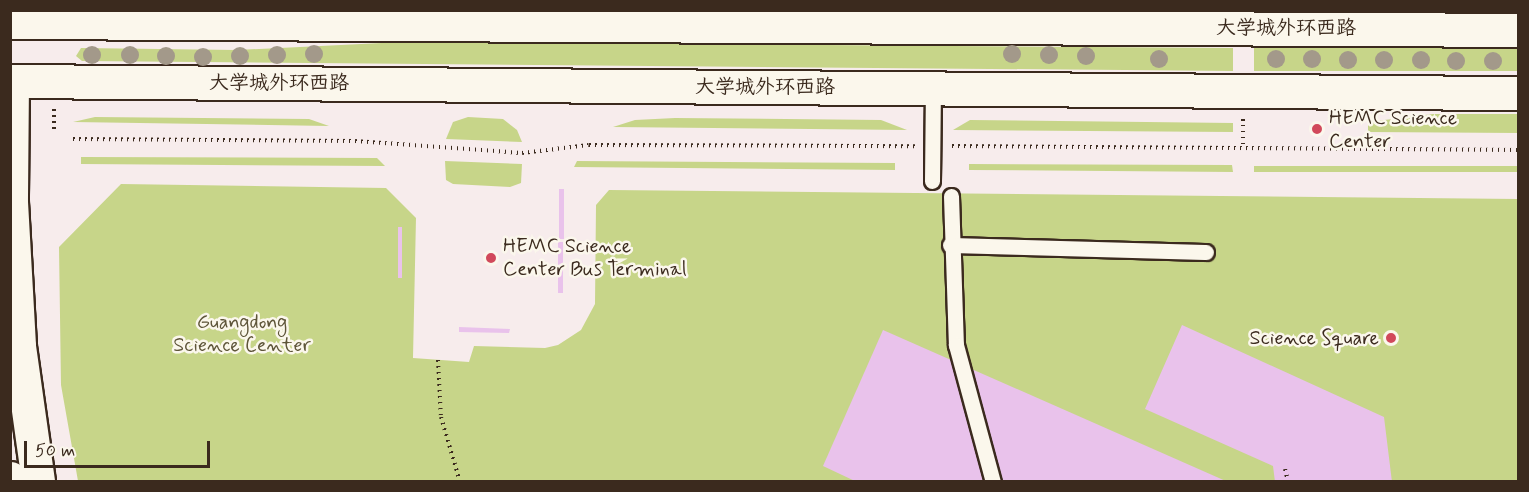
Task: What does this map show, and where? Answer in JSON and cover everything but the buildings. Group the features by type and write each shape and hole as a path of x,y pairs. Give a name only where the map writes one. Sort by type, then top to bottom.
{"main road":[{"name":"大学城外环西路","path":"10,22 1221,19 1518,30"},
{"name":"大学城外环西路","path":"11,73 933,89 1518,93"},
{"path":"11,73 11,208 19,346 38,482"}],"lane":[{"path":"932,181 933,89"},
{"path":"951,196 950,245 956,345 993,482"},
{"path":"950,245 1206,252"}],"path":[{"path":"1243,123 1243,148"},
{"path":"73,139 355,141 522,153 590,145 915,146"},
{"path":"949,146 1518,150"},
{"path":"438,360 441,417 460,482"},
{"path":"1285,469 1288,482"}],"green space":[{"path":"402,42 1233,48 1233,71 82,61 76,56 81,48 237,50"},
{"path":"1254,48 1518,48 1518,71 1254,71"},
{"path":"1433,114 1518,114 1518,133 1368,132 1368,122"},
{"path":"95,117 309,119 329,126 73,122"},
{"path":"468,117 503,119 517,130 522,142 446,139 453,122"},
{"path":"675,118 881,120 907,130 613,127 635,120"},
{"path":"970,120 1233,123 1233,132 953,130"},
{"path":"81,157 377,158 385,166 81,164"},
{"path":"445,161 522,164 521,183 510,187 453,184 446,180"},
{"path":"577,161 895,163 895,170 574,167"},
{"path":"969,164 1232,165 1233,172 969,170"},
{"path":"1254,166 1518,166 1518,172 1254,172"},
{"name":"Guangdong Science Center","path":"121,184 386,188 416,218 413,358 469,362 474,346 545,348 558,345 581,330 595,304 596,205 609,190 1518,199 1518,481 78,481 61,385 59,247"}],"place":[{"name":"HEMC Science Center","path":"1317,129"},
{"name":"HEMC Science Center Bus Terminal","path":"491,258"},
{"name":"Science Square","path":"1391,338"}]}
